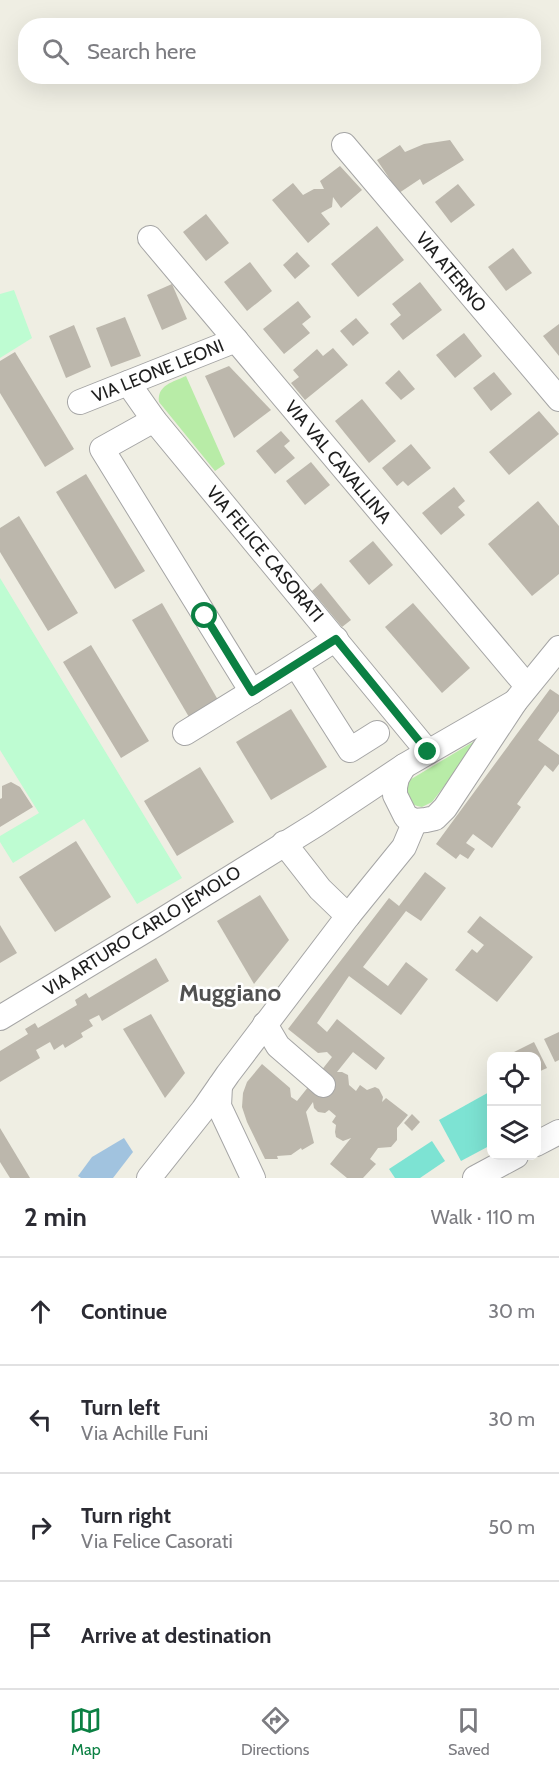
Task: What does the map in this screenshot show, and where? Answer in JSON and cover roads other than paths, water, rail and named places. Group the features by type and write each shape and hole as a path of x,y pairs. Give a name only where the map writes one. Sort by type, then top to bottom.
{"street":[{"name":"VIA ATERNO","path":"344,145 559,399"},
{"name":"VIA VAL CAVALLINA","path":"150,238 236,340 521,694"},
{"name":"VIA LEONE LEONI","path":"80,402 236,340"},
{"name":"VIA FELICE CASORATI","path":"128,382 154,420 428,752"},
{"path":"154,420 102,449 252,692"},
{"path":"185,733 336,639"},
{"path":"521,694 559,648"},
{"path":"296,665 350,750 377,733"},
{"name":"VIA ARTURO CARLO JEMOLO","path":"0,1018 156,924 521,694"},
{"name":"VIA ARTURO CARLO JEMOLO","path":"316,824 366,806 435,818 445,808 521,694"},
{"path":"149,1178 203,1110 265,1024 348,916 404,847 407,813 395,795 394,787 404,766"},
{"path":"284,843 320,889 348,916"},
{"path":"265,1024 278,1046 323,1085"},
{"path":"220,1086 219,1106 253,1178"},
{"path":"541,1142 559,1132"},
{"path":"475,1178 507,1160"}],"district":[{"name":"Muggiano","path":"230,993"}]}
